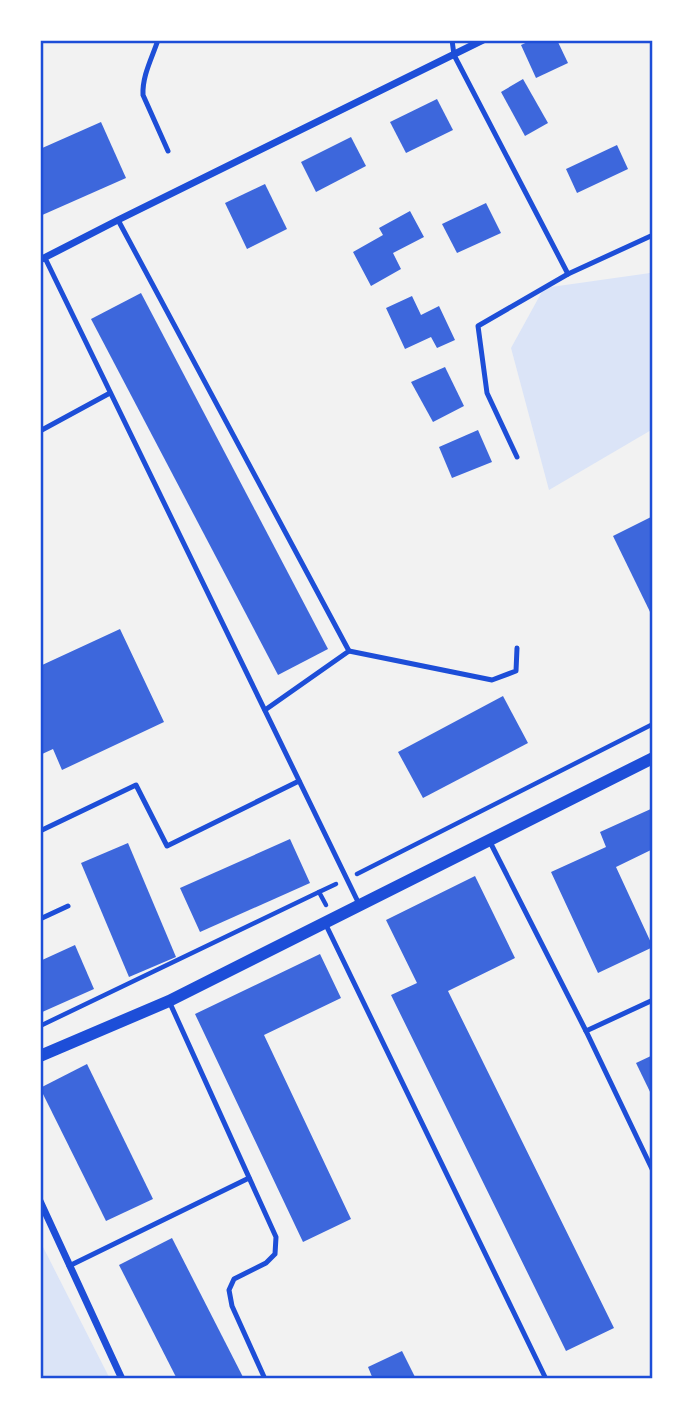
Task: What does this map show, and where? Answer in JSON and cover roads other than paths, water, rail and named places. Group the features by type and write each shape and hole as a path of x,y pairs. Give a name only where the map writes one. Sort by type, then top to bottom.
{"street":[{"path":"43,259 483,40"},
{"path":"40,1056 169,1001 653,758"},
{"path":"40,1201 122,1379"}],"lane":[{"path":"158,40 143,85 143,95 168,151"},
{"path":"452,40 454,55 568,274"},
{"path":"118,220 349,651"},
{"path":"517,457 486,393 478,326 568,274 653,235"},
{"path":"43,259 360,906"},
{"path":"40,431 110,393"},
{"path":"265,710 349,651 492,680 516,671 517,648"},
{"path":"40,831 136,785 167,846 299,781"},
{"path":"489,839 653,1171"},
{"path":"40,919 68,906"},
{"path":"325,923 546,1379"},
{"path":"586,1031 653,1000"},
{"path":"169,1001 276,1237 275,1255 266,1263 234,1279 229,1290 232,1306 265,1379"},
{"path":"69,1266 250,1178"}]}
